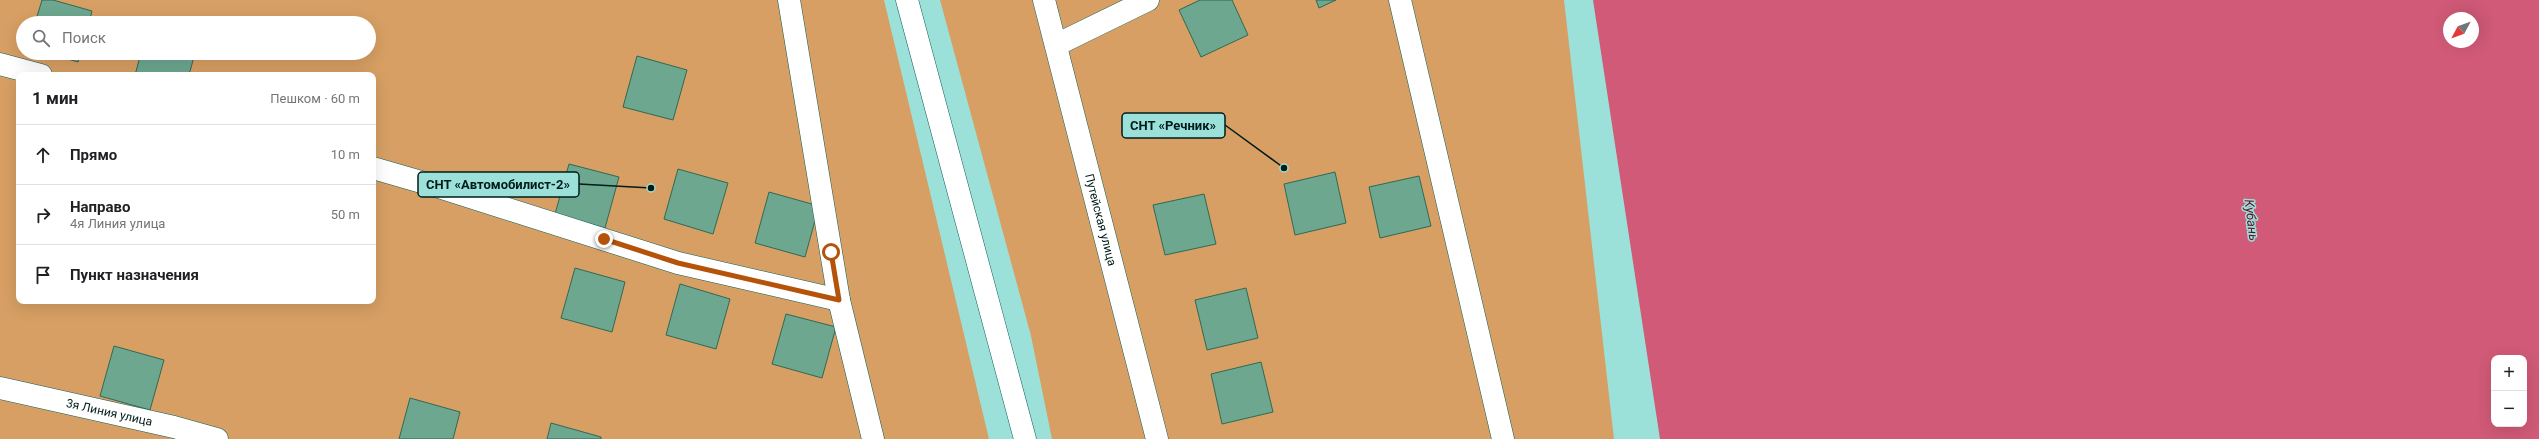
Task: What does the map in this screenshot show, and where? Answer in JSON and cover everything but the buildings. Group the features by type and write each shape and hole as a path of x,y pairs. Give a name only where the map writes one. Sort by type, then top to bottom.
{"street":[{"path":"789,0 839,300 873,439"},
{"path":"907,0 1025,439"},
{"name":"Путейская улица","path":"1044,0 1157,439"},
{"path":"1056,45 1148,0"},
{"path":"1400,0 1503,439"},
{"path":"0,64 30,72"},
{"path":"376,169 442,188 678,263 839,300"},
{"name":"3я Линия улица","path":"0,388 174,427 217,439"}],"shaded area":[{"path":"0,0 884,0 989,439 0,439"},
{"path":"940,0 1564,0 1614,439 1052,439 1031,336"}],"water":[{"name":"Кубань","path":"1593,0 2539,0 2539,439 1660,439"}],"place":[{"name":"СНТ «Речник»","path":"1284,168"},
{"name":"СНТ «Автомобилист-2»","path":"651,188"}],"route":[{"path":"604,239 678,263 839,300 831,252"}]}
